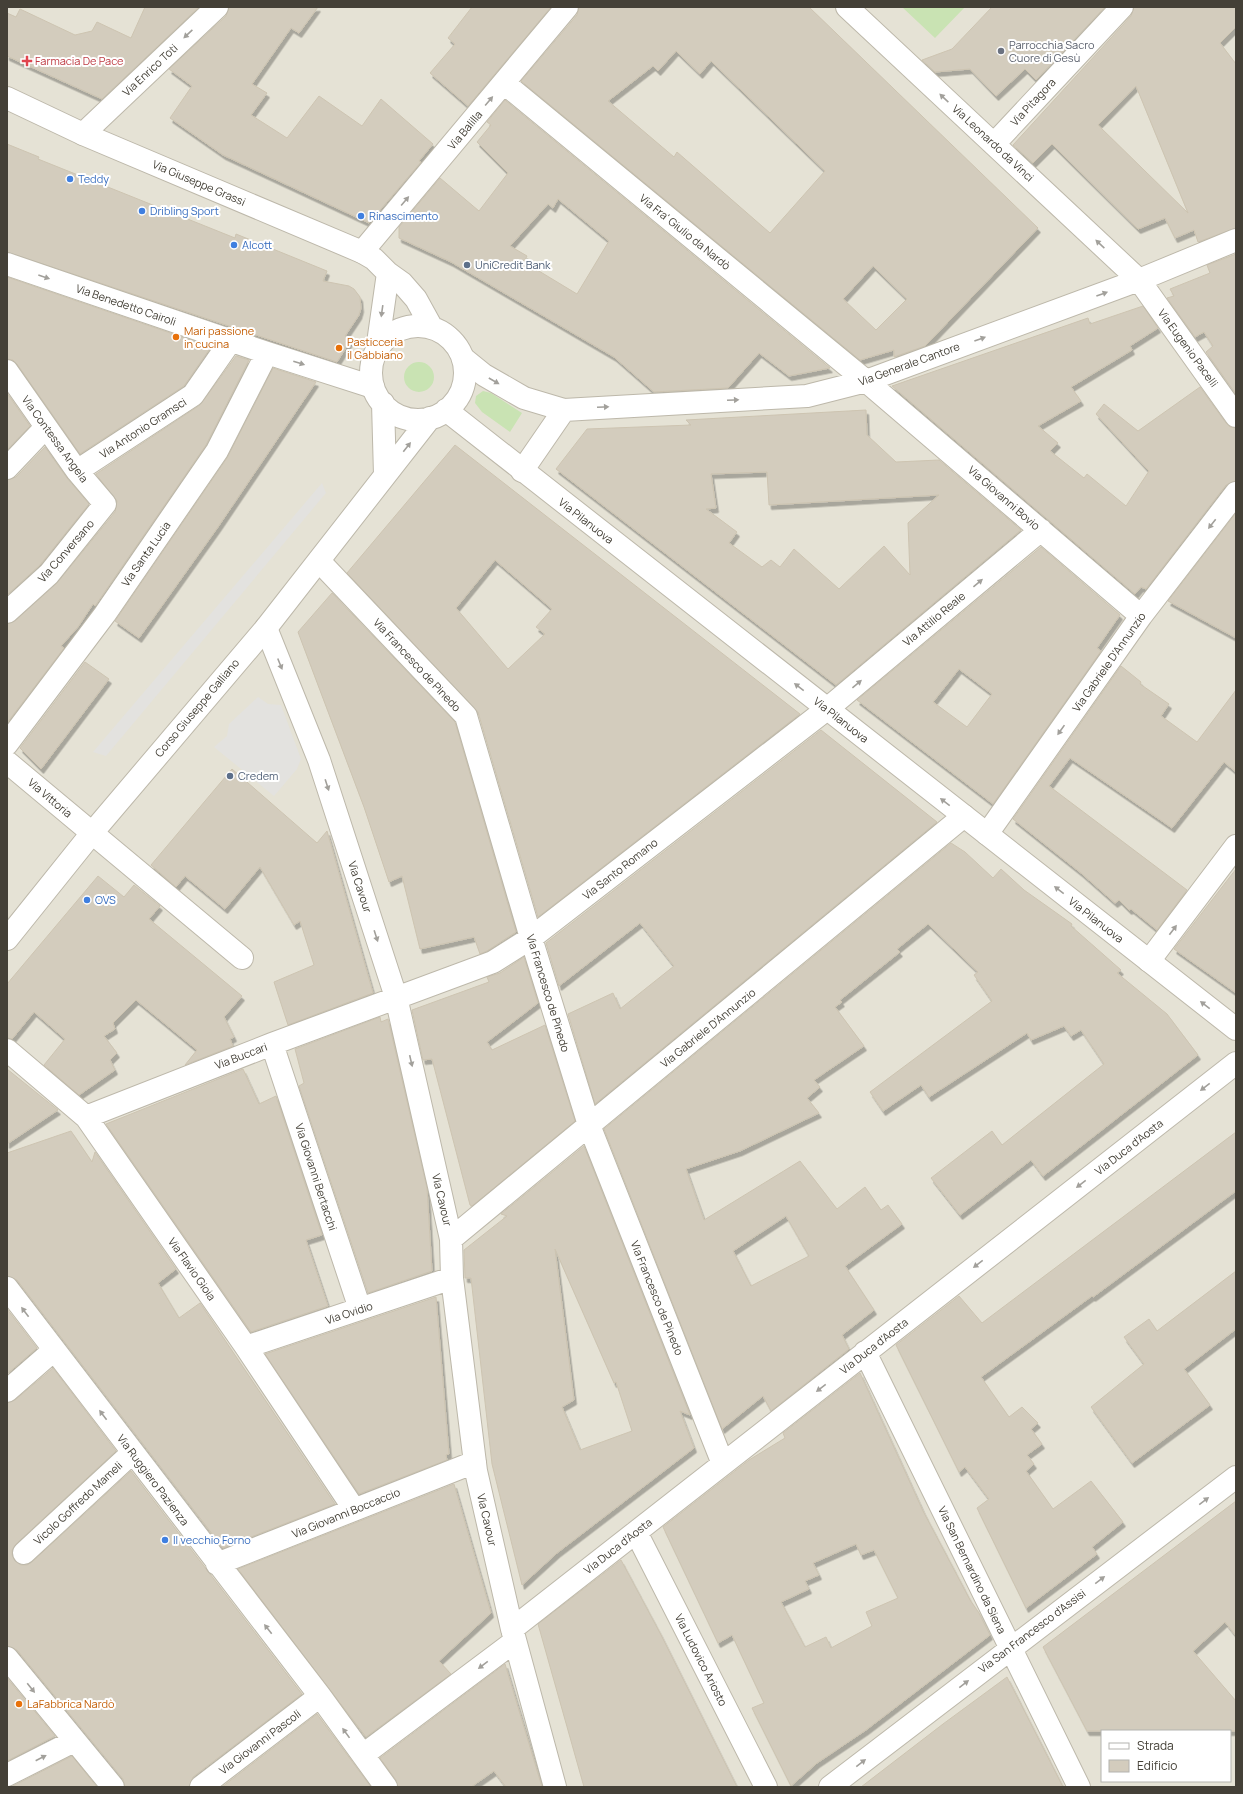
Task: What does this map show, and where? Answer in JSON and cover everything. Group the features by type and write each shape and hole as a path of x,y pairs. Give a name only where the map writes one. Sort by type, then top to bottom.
{"street":[{"name":"Via Enrico Toti","path":"83,134 217,7"},
{"name":"Via Balilla","path":"362,252 567,7"},
{"name":"Via Leonardo da Vinci","path":"847,7 1139,280"},
{"name":"Via Pitagora","path":"994,144 1122,7"},
{"name":"Via Fra' Giulio da Nardò","path":"504,83 866,381"},
{"name":"Via Giuseppe Grassi","path":"7,98 83,134 362,252 378,262 388,273 402,283 416,299 432,328"},
{"name":"Via Generale Cantore","path":"463,358 484,375 524,398 564,410 807,396 866,381 1139,280 1236,240"},
{"name":"Via Benedetto Cairoli","path":"7,264 232,339 372,391"},
{"path":"385,475 372,391 371,374 377,350 388,273"},
{"name":"Via Eugenio Pacelli","path":"1139,280 1236,416"},
{"path":"372,391 393,412 404,417 417,420 438,414 457,400 464,386 466,372 463,358 456,345 446,334 432,328 417,326 401,329 387,338 377,350"},
{"name":"Via Antonio Gramsci","path":"77,471 193,395 232,339"},
{"name":"Via Santa Lucia","path":"7,744 105,614 217,451 267,353"},
{"name":"Via Contessa Angela","path":"7,371 45,428 77,471 105,504"},
{"name":"Via Giovanni Bovio","path":"866,381 1142,616"},
{"path":"522,471 564,410"},
{"name":"Via Pilanuova","path":"438,414 522,471 1236,1029"},
{"name":"Corso Giuseppe Galliano","path":"7,939 92,833 266,628 385,475 438,414"},
{"path":"7,468 45,428"},
{"name":"Via Gabriele D'Annunzio","path":"987,834 1142,616 1236,493"},
{"name":"Via Conversano","path":"7,612 50,574 105,504"},
{"name":"Via Attilio Reale","path":"827,709 1041,530"},
{"name":"Via Francesco de Pinedo","path":"319,561 466,716 531,938 589,1125 723,1464"},
{"name":"Via Cavour","path":"266,628 319,760 396,997 451,1239 452,1278 475,1462 513,1635 555,1787"},
{"name":"Via Santo Romano","path":"396,997 493,962 531,938 827,709"},
{"name":"Via Vittoria","path":"7,762 242,958"},
{"name":"Via Gabriele D'Annunzio","path":"451,1239 964,816"},
{"path":"1150,961 1236,846"},
{"name":"Via Buccari","path":"86,1117 396,997"},
{"name":"Via Giovanni Bertacchi","path":"272,1044 360,1309"},
{"name":"Via Flavio Gioia","path":"7,1050 86,1117 246,1347 354,1509"},
{"name":"Via Duca d'Aosta","path":"363,1755 513,1635 636,1532 1236,1063"},
{"name":"Via Ovidio","path":"246,1347 452,1278"},
{"name":"Via Ruggiero Pazienza","path":"7,1288 217,1564 320,1696 386,1787"},
{"path":"7,1391 54,1350"},
{"name":"Via San Bernardino da Siena","path":"865,1352 1079,1787"},
{"name":"Vicolo Goffredo Mameli","path":"24,1553 132,1453"},
{"name":"Via Giovanni Boccaccio","path":"217,1564 475,1462"},
{"name":"Via San Francesco d'Assisi","path":"830,1787 1010,1648 1236,1477"},
{"name":"Via Ludovico Ariosto","path":"636,1532 766,1787"},
{"path":"7,1658 113,1787"},
{"name":"Via Giovanni Pascoli","path":"201,1787 320,1696"},
{"path":"7,1775 74,1741"}],"shaded area":[{"path":"7,7 1236,7 1236,1787 7,1787"},
{"path":"322,483 326,493 106,756 93,752"},
{"path":"258,697 268,704 281,705 301,759 297,769 274,796 214,747 227,736 229,724"}],"green space":[{"path":"902,7 965,7 935,38"},
{"path":"419,362 425,363 433,371 433,383 425,391 419,392 413,391 405,383 404,377 405,371 413,363"},
{"path":"483,391 491,393 522,413 510,432 482,412 475,403 476,396"}],"building":[{"path":"145,7 199,7 102,99 7,56 7,13 16,17 20,9 75,35 92,31 97,22 131,38"},
{"path":"229,7 318,7 299,33 291,28 252,84 267,93 251,115 287,138 319,96 362,126 381,99 433,144 419,161 421,162 369,223 223,155 170,118 192,86 169,69 226,16"},
{"path":"472,7 551,7 468,106 430,73 455,44 448,38"},
{"path":"579,7 809,7 1038,228 925,346 894,357 894,350 860,360 521,81 577,15","holes":["676,51 700,74 711,61 825,171 770,233 677,152 674,157 608,101 653,66 658,71","873,266 907,299 876,330 843,299"]},
{"name":"Parrocchia Sacro Cuore di Gesù","path":"992,7 1105,7 1036,80 1025,69 996,96 970,69 935,72 922,60 952,49"},
{"path":"1134,7 1236,7 1236,27 1220,43 1236,64 1236,228 1198,242 1194,230 1175,238 1165,218 1138,229 1052,144 1033,163 1013,145 1131,16","holes":["1136,86 1188,213 1098,125"]},
{"path":"505,100 830,368 789,376 759,353 728,388 654,392 614,357 451,262 399,238 399,227 440,178 479,211 508,173 477,142 491,125 487,122","holes":["558,199 609,241 577,294 524,262 527,256 510,246 548,204 553,208"]},
{"path":"7,144 39,157 38,159 235,238 236,234 327,271 323,281 349,286 354,289 360,297 361,308 359,315 345,336 352,338 337,362 7,252"},
{"path":"1236,254 1236,394 1206,352 1213,346 1204,332 1195,337 1167,298 1174,296 1170,289 1210,273 1207,265"},
{"path":"7,277 211,347 184,386 80,454 17,364 13,360 7,359"},
{"path":"1143,306 1158,328 1130,346 1132,350 1071,387 1081,401 1038,426 1058,443 1050,451 1084,478 1087,474 1126,506 1149,471 1096,414 1104,404 1138,431 1200,387 1226,423 1230,427 1236,428 1236,481 1226,485 1146,589 1141,587 1135,594 892,386 1088,318 1090,324"},
{"path":"236,356 249,360 206,445 95,606 93,604 78,627 61,646 64,648 7,723 7,624 15,621 57,583 115,512 117,501 96,474 200,405"},
{"path":"273,368 316,382 218,527 139,638 115,621 227,458"},
{"path":"7,393 30,426 7,450"},
{"path":"866,410 867,435 896,462 939,460 1021,530 836,685 556,469 587,429 691,425 686,420","holes":["767,472 769,505 939,495 908,523 910,575 884,546 839,589 794,549 780,567 771,560 762,567 729,543 737,532 706,509 716,508 711,474"]},
{"path":"455,445 800,714 538,917 478,712 347,573","holes":["495,560 552,609 536,627 545,634 508,669 456,608"]},
{"path":"45,447 67,478 89,504 40,565 7,595 7,480 16,477"},
{"path":"1236,513 1236,638 1168,601"},
{"path":"1041,547 1120,615 1097,648 1101,651 993,804 857,700","holes":["959,669 992,694 967,727 933,702"]},
{"path":"332,593 455,722 516,932 480,954 474,937 420,949 402,876 389,882 364,807 298,632"},
{"path":"85,662 109,679 41,769 20,748"},
{"path":"1121,666 1141,682 1140,684 1169,704 1161,716 1197,742 1236,690 1236,772 1224,762 1172,828 1070,758 1049,786 1187,890 1157,930 1131,909 1129,910 1119,900 1115,903 1081,873 1013,819"},
{"path":"821,730 937,822 595,1104 568,1014 613,993 620,1009 674,966 640,923 559,986 546,943"},
{"path":"232,769 317,843 327,831 373,993 288,1025 274,982 314,965 300,921 294,925 260,867 225,909 185,876 176,887 151,865"},
{"path":"951,843 965,852 993,878 1001,869 1024,890 1072,924 1071,926 1121,970 1117,973 1167,1014 1198,1055 1043,1176 1031,1160 960,1215 931,1178 992,1131 1002,1145 1104,1064 1081,1030 1071,1036 1064,1026 1031,1040 1027,1033 929,1097 921,1085 883,1111 870,1092 992,1001 974,975 978,972 928,924 897,949 900,952 840,1000 842,1002 835,1007 864,1046 814,1080 820,1087 807,1098 819,1113 740,1151 686,1169 704,1220 800,1161 837,1209 865,1187 881,1210 888,1205 902,1224 845,1266 874,1310 842,1335 849,1349 771,1411 763,1396 722,1429 604,1129","holes":["786,1216 809,1256 751,1286 733,1251"]},
{"path":"1236,869 1236,993 1174,949"},
{"path":"98,876 124,897 134,885 160,906 149,919 242,996 224,1017 234,1037 230,1039 233,1046 185,1065 197,1050 136,1000 113,1023 115,1029 104,1036 117,1053 110,1060 115,1070 79,1095 44,1065 65,1039 34,1012 12,1039 7,1038 7,984"},
{"path":"524,957 538,1003 487,1042 492,1050 545,1025 575,1121 472,1206 470,1205 432,1059 423,1060 412,1010 489,982 487,977 500,973"},
{"path":"380,1017 381,1022 388,1019 427,1188 432,1271 368,1293 299,1086 304,1083 295,1049"},
{"path":"7,1069 58,1110 7,1144"},
{"path":"243,1069 259,1104 276,1096 322,1235 306,1240 328,1306 251,1332 106,1124"},
{"path":"71,1131 92,1162 95,1152 176,1269 158,1283 179,1318 200,1303 335,1504 223,1548 17,1280 7,1276 7,1153"},
{"path":"1236,1132 1236,1191 1093,1297 1092,1296 981,1377 1009,1417 1022,1407 1038,1423 1031,1429 1042,1444 1027,1455 1034,1464 1026,1471 1053,1509 1091,1481 1123,1522 1092,1547 1097,1554 1026,1608 977,1508 989,1499 965,1467 959,1472 896,1345 959,1296 982,1323"},
{"path":"584,1146 690,1415 680,1411 694,1448 557,1553 522,1585 492,1464 471,1278 465,1278 464,1250 507,1216 501,1214","holes":["555,1249 614,1383 616,1382 632,1431 580,1450 562,1407 574,1400"]},
{"path":"1236,1271 1236,1329 1184,1369 1210,1405 1132,1463 1091,1407 1144,1364 1124,1337 1149,1319 1157,1331"},
{"path":"436,1297 449,1454 446,1455 447,1460 359,1494 265,1354"},
{"path":"7,1309 37,1348 7,1374"},
{"path":"53,1368 116,1451 16,1544 12,1550 12,1555 15,1561 21,1565 27,1565 32,1562 131,1471 302,1694 193,1777 189,1787 125,1787 123,1779 17,1650 7,1646 7,1403 15,1400"},
{"path":"860,1373 923,1511 990,1635 866,1730 817,1763 791,1786 752,1708 764,1703 732,1635 718,1643 663,1527 749,1460 785,1438 783,1433","holes":["856,1544 861,1555 874,1550 898,1598 866,1612 872,1626 831,1648 826,1637 805,1647 781,1602 809,1589 805,1581 819,1575 813,1563"]},
{"path":"454,1484 491,1613 439,1661 451,1674 366,1737 238,1569"},
{"path":"1236,1501 1236,1636 1225,1622 1193,1651 1236,1701 1236,1731 1087,1731 1043,1647"},
{"path":"621,1560 660,1633 737,1787 584,1787 538,1624"},
{"path":"505,1664 542,1787 506,1787 494,1771 471,1787 398,1787 396,1780 380,1758"},
{"path":"1007,1677 1063,1787 861,1787 943,1724"},
{"name":"LaFabbrica Nardò","path":"7,1678 55,1736 7,1761"},
{"path":"317,1714 371,1787 222,1787"},
{"path":"72,1756 97,1787 9,1787 13,1786"}],"place":[{"name":"Parrocchia Sacro Cuore di Gesù","path":"1001,51"},
{"name":"Farmacia De Pace","path":"27,61"},
{"name":"Teddy","path":"70,179"},
{"name":"Dribling Sport","path":"142,211"},
{"name":"Rinascimento","path":"361,216"},
{"name":"Alcott","path":"234,245"},
{"name":"UniCredit Bank","path":"467,265"},
{"name":"Mari passione in cucina","path":"176,337"},
{"name":"Pasticceria il Gabbiano","path":"339,348"},
{"name":"Credem","path":"230,776"},
{"name":"OVS","path":"87,900"},
{"name":"Il vecchio Forno","path":"165,1540"},
{"name":"LaFabbrica Nardò","path":"19,1704"}]}
